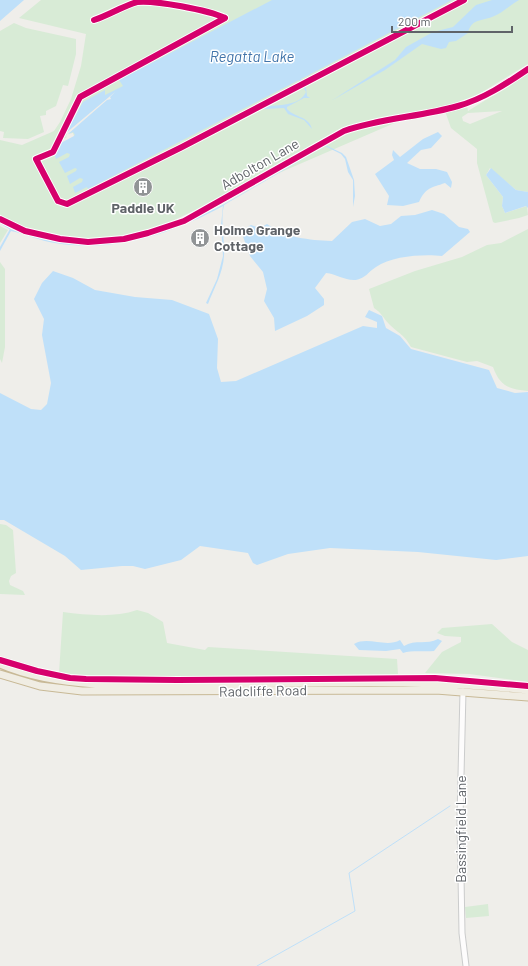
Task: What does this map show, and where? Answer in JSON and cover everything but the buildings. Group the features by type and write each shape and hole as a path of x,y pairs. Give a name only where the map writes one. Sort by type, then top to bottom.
{"highway":[{"name":"Radcliffe Road","path":"0,664 35,676 75,683 450,683 528,690"},
{"name":"Radcliffe Road","path":"0,674 40,686 82,691 463,691 528,697"}],"street":[{"name":"Adbolton Lane","path":"0,219 25,231 60,239 81,241 124,239 148,234 184,221 344,131 364,124 459,106 497,89 528,69"},
{"name":"Bassingfield Lane","path":"463,691 460,818 462,933 466,966"}],"green space":[{"path":"41,0 528,0 528,64 471,99 460,104 420,112 212,202 143,235 85,240 26,228 0,215 0,140 22,145 54,131 71,99 81,66 86,34 19,18"},
{"path":"14,23 26,28 76,39 76,54 68,86 63,85 56,106 46,111 46,115 40,116 44,132 28,139 3,138 4,132 0,131 0,31"},
{"path":"528,74 528,192 516,190 490,168 486,175 503,197 502,206 505,213 527,206 528,215 495,223 493,222 477,163 477,149 451,128 445,111 467,106 468,111","holes":["502,111 470,124 463,121 462,117 468,113"]},
{"path":"0,226 8,230 0,243"},
{"path":"528,229 528,391 510,388 502,382 493,367 477,361 467,362 411,347 404,337 374,308 369,289 415,271 462,257 487,245 501,243"},
{"path":"0,262 5,269 5,347 2,363 0,359"},
{"path":"0,524 6,525 13,530 16,573 11,576 9,581 10,585 23,591 25,595 0,594"},
{"path":"137,610 148,613 163,622 167,643 205,650 208,647 397,659 398,674 98,677 59,673 63,612 91,615 110,615 128,613"},
{"path":"492,624 512,642 528,650 528,682 469,674 425,673 442,652 461,642 461,637 445,636 437,633 442,628"},
{"path":"488,904 489,916 466,918 465,907"}],"water":[{"path":"0,0 24,0 0,21"},
{"name":"Regatta Lake","path":"272,0 452,0 301,79 306,88 307,96 310,98 304,98 287,107 287,109 305,119 312,129 304,120 288,114 284,108 264,109 265,107 293,103 303,97 306,92 299,80 88,189 87,187 75,193 73,187 82,182 83,179 80,178 70,184 67,176 77,169 75,168 65,173 59,162 69,157 70,154 67,153 56,159 54,153 59,143 75,135 73,132 67,135 66,132 83,102 105,90 105,95 123,86 119,80"},
{"path":"492,0 519,0 495,16 477,21 471,25 468,33 456,41 449,42 446,48 441,49 422,44 385,70 331,101 395,60 406,47 433,32 453,27 476,5"},
{"path":"438,132 442,136 431,148 421,150 407,163 420,169 436,169 447,172 452,182 451,188 445,183 432,187 424,193 419,202 403,206 387,205 389,196 375,174 394,160 392,155 393,150 400,157 423,139"},
{"path":"325,145 342,153 346,157 354,180 355,196 353,207 353,180 348,172 345,159 341,154 325,146 224,205 222,218 224,256 220,274 208,304 206,303 217,279 223,256 221,225 223,206 163,233 142,239 121,243 77,245 55,243 11,231 0,251 0,247 10,229 55,242 98,244 138,239 176,227 213,210"},
{"path":"491,168 516,190 528,192 528,208 526,206 505,213 502,206 503,197 486,175"},
{"path":"432,210 444,214 459,227 468,229 470,232 442,256 426,255 390,260 356,280 326,273 315,288 324,299 324,305 307,316 275,331 274,318 264,301 267,289 263,272 250,256 241,231 251,225 260,228 267,224 290,235 315,240 332,241 352,222 365,219 380,226 391,224 401,216 415,215"},
{"path":"53,271 73,278 95,290 135,297 172,300 209,314 218,339 217,368 221,382 236,381 363,326 377,328 377,322 365,317 369,310 382,316 386,328 400,336 411,349 489,370 497,388 515,393 528,392 528,556 496,560 418,552 330,548 288,554 257,565 253,563 248,553 200,546 181,560 145,569 133,566 122,566 81,570 65,556 4,520 0,520 0,393 31,409 41,410 47,404 51,383 42,335 44,319 34,299 42,283"},
{"path":"438,639 442,641 434,651 403,653 400,649 386,651 359,650 354,644 365,641 389,643 400,640 404,646 412,643 430,642"}],"pier":[{"path":"115,92 110,97 111,99 107,100 68,134 73,133 74,136 59,144 60,141 67,137 65,136 67,135 66,133"}],"waterway":[{"path":"0,223 10,229"},
{"path":"257,966 355,911 349,873 450,806"}],"cycle path":[{"path":"225,18 80,97 53,152 36,159 58,201 67,204 182,147 464,0"},
{"path":"94,20 137,2 168,4 194,9 225,18"},
{"path":"0,219 25,231 60,239 88,242 124,239 148,233 184,221 344,131 372,123 444,110 467,103 494,90 528,69"},
{"path":"0,660 37,671 70,678 86,679 177,680 435,678 528,686"}],"place":[{"name":"Paddle UK","path":"143,187"},
{"name":"Holme Grange Cottage","path":"200,238"}]}
